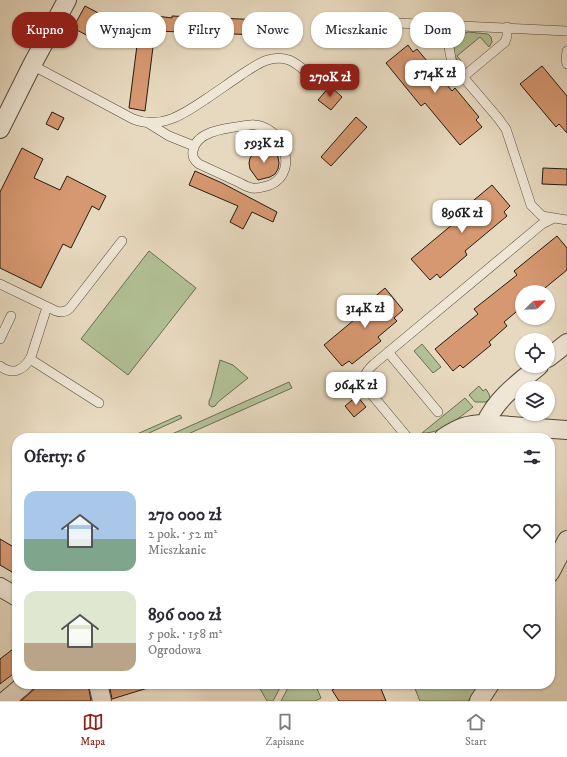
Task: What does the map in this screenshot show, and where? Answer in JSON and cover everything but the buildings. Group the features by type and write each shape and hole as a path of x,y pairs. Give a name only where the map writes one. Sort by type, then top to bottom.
{"street":[{"path":"0,129 67,0"},
{"path":"555,352 567,343"},
{"path":"485,424 497,403 509,390 530,373"},
{"path":"451,433 467,425 485,424 567,430"},
{"path":"555,562 567,540"},
{"path":"0,586 12,594"},
{"path":"4,701 19,689"},
{"path":"99,689 102,701"},
{"path":"479,701 487,689"}],"lane":[{"path":"465,26 567,31"},
{"path":"463,77 505,42 507,28"},
{"path":"449,48 452,64 506,130 530,204 542,216 552,219 567,220"},
{"path":"567,51 567,64"},
{"path":"148,123 165,121 185,113 254,66 266,60 288,60 311,76"},
{"path":"32,65 133,119 148,123 169,136 194,146"},
{"path":"250,125 260,125 269,129 277,136 286,157 285,169 283,174 276,182 264,187 252,188 199,164 193,157 194,146 198,140 206,134 250,125"},
{"path":"404,433 368,390 365,381 366,372 542,224 552,219"},
{"path":"0,284 62,313 68,310 122,241"},
{"path":"0,366 8,370 19,370 24,368 30,359 47,307"},
{"path":"0,339 11,316"},
{"path":"388,352 438,412"},
{"path":"30,359 100,403"}],"green space":[{"path":"468,32 488,34 491,37 492,42 489,47 480,37 457,56 465,66 463,68 455,57 454,48 465,48 465,34"},
{"path":"149,251 196,288 128,375 81,339"},
{"path":"422,344 441,367 433,373 414,351"},
{"path":"220,360 233,365 248,378 212,407 209,405 209,401"},
{"path":"289,382 292,388 190,433 174,433"},
{"path":"479,386 483,391 486,389 489,394 490,398 486,402 475,402 469,395"},
{"path":"465,398 473,407 442,428 429,433 422,433"},
{"path":"180,415 182,418 149,433 139,433"},
{"path":"260,689 279,689 273,701 267,701"},
{"path":"287,689 317,689 321,698 315,701 281,701"},
{"path":"415,689 476,689 468,701 420,701"}]}
